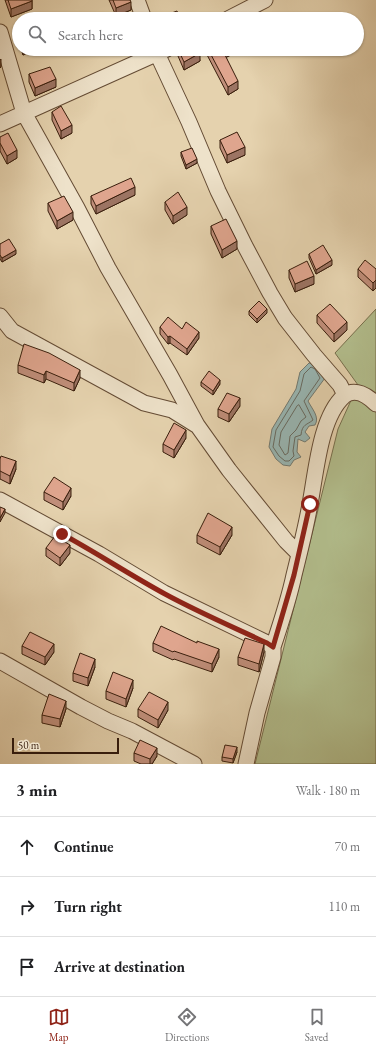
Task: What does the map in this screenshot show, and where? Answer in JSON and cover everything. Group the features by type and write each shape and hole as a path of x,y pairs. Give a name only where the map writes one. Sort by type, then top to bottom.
{"street":[{"path":"137,0 141,12"},
{"path":"242,12 265,0"},
{"path":"0,32 24,113 77,208 108,268 170,375 197,426 234,477 281,536 298,554"},
{"path":"0,124 149,56"},
{"path":"162,56 218,191 267,287 285,318 340,385 345,395"},
{"path":"0,316 12,331 144,403 172,410 197,426"},
{"path":"246,764 257,713 273,656 273,647 290,589 310,504 317,463 328,420 335,407 345,395 352,391 361,393 376,404"},
{"path":"0,500 99,554 164,593 273,647"},
{"path":"0,661 81,707 132,731 194,764"}],"green space":[{"path":"376,309 376,764 255,764 338,429 358,385 335,353"}],"water":[{"path":"309,363 315,363 325,378 308,401 317,419 315,425 309,426 305,432 310,438 305,442 298,439 297,452 301,457 294,460 290,466 283,465 276,459 269,447 272,429 296,389 300,372"}],"building":[{"path":"8,0 32,0 32,1 11,9"},
{"path":"113,0 130,0 131,2 116,8"},
{"path":"181,56 195,56 184,62"},
{"path":"212,56 226,56 238,81 228,87"},
{"path":"50,67 56,79 35,88 29,74"},
{"path":"61,106 72,125 61,131 52,112"},
{"path":"237,132 245,147 227,155 220,140"},
{"path":"8,133 17,150 7,156 0,143 0,137"},
{"path":"192,148 197,159 186,165 181,152"},
{"path":"131,178 135,187 96,206 91,196"},
{"path":"178,192 187,207 173,216 165,202"},
{"path":"64,196 73,212 57,221 48,203"},
{"path":"226,219 237,241 222,250 211,226"},
{"path":"9,239 16,250 2,258 0,255 0,244"},
{"path":"323,245 332,260 316,270 309,254"},
{"path":"365,260 376,269 376,280 373,283 358,269"},
{"path":"307,261 314,276 295,284 289,270"},
{"path":"259,301 267,309 257,319 249,311"},
{"path":"330,304 347,322 334,334 317,315"},
{"path":"168,317 182,329 186,322 199,332 187,349 170,336 168,337 160,327"},
{"path":"24,344 49,353 80,370 74,383 46,371 44,375 18,365"},
{"path":"209,371 220,380 213,391 201,382"},
{"path":"227,393 240,398 229,414 218,409"},
{"path":"174,423 186,430 174,450 163,444"},
{"path":"1,456 16,461 10,476 0,471"},
{"path":"54,477 71,488 63,502 44,492"},
{"path":"0,507 5,509 0,518"},
{"path":"208,513 232,527 220,547 197,535"},
{"path":"55,536 70,545 60,558 46,548"},
{"path":"161,626 197,643 197,641 219,649 212,664 174,651 173,652 153,643"},
{"path":"30,632 54,644 45,657 22,646"},
{"path":"245,638 264,644 259,664 238,657"},
{"path":"80,653 95,659 88,678 73,673"},
{"path":"113,672 133,680 126,699 106,691"},
{"path":"149,692 168,702 158,720 138,709"},
{"path":"49,694 66,701 60,719 42,715"},
{"path":"140,740 157,748 150,759 134,753"},
{"path":"225,745 237,747 233,759 222,757"}],"route":[{"path":"62,534 99,554 164,593 273,647 294,575 310,504"}]}
